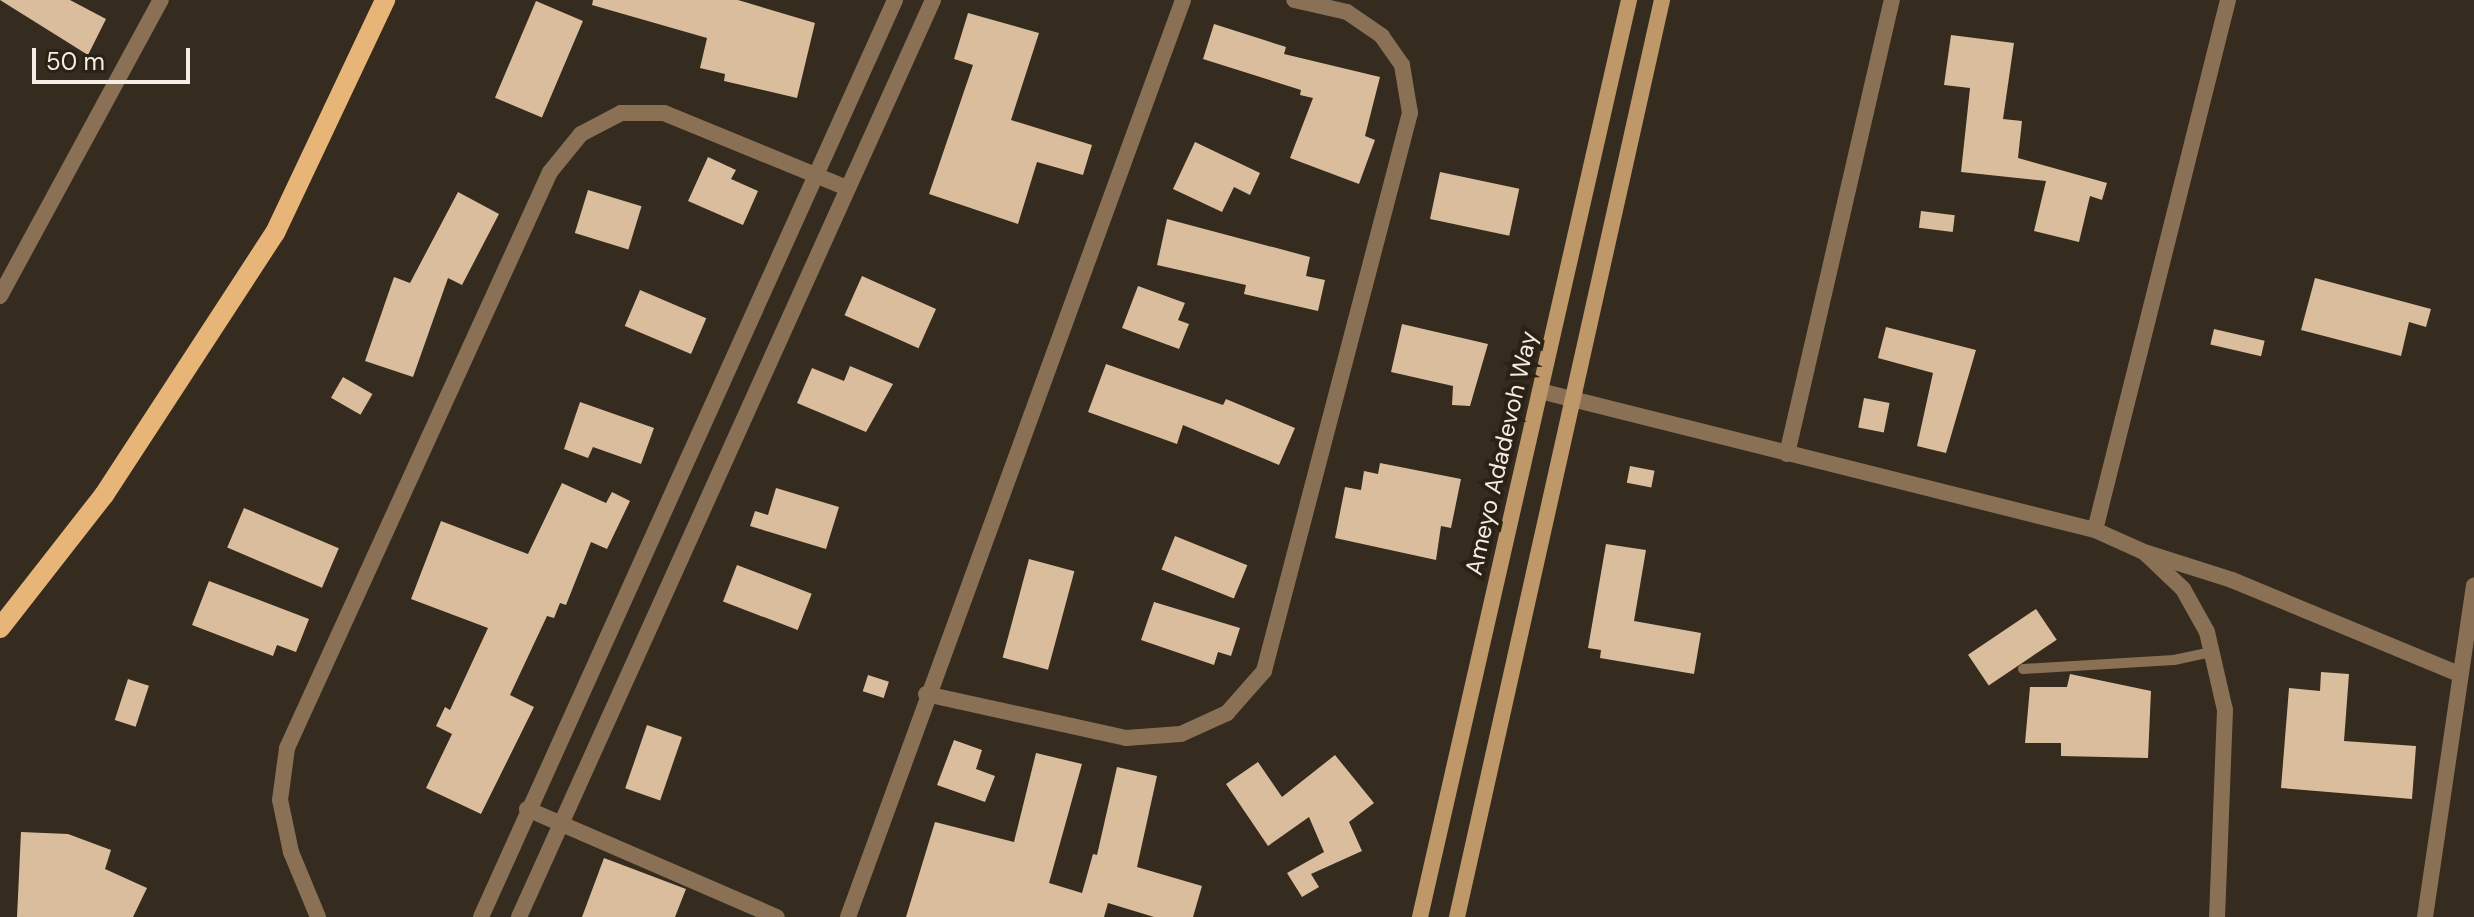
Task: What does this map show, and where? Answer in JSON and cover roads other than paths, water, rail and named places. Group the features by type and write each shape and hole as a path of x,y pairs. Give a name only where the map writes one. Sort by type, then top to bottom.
{"main road":[{"path":"0,628 104,495 275,233 385,0"}],"street":[{"path":"0,296 161,0"},
{"path":"481,917 527,809 895,0"},
{"path":"519,917 933,0"},
{"path":"848,917 926,694 1183,0"},
{"path":"926,694 1126,738 1181,734 1227,713 1264,671 1410,113 1402,65 1382,36 1347,12 1294,0"},
{"name":"Ameyo Adadevoh Way","path":"1420,917 1629,0"},
{"path":"1457,917 1662,0"},
{"path":"1787,454 1892,0"},
{"path":"2095,530 2228,0"},
{"path":"318,917 291,852 280,800 287,748 550,172 581,134 621,113 664,113 847,188"},
{"path":"1540,391 2095,530 2144,552 2232,580 2459,674"},
{"path":"2144,552 2183,589 2207,632 2212,652 2225,725 2217,917"},
{"path":"2425,917 2474,586"},
{"path":"527,809 777,917"}],"lane":[{"path":"2023,669 2174,660 2212,652"}]}
